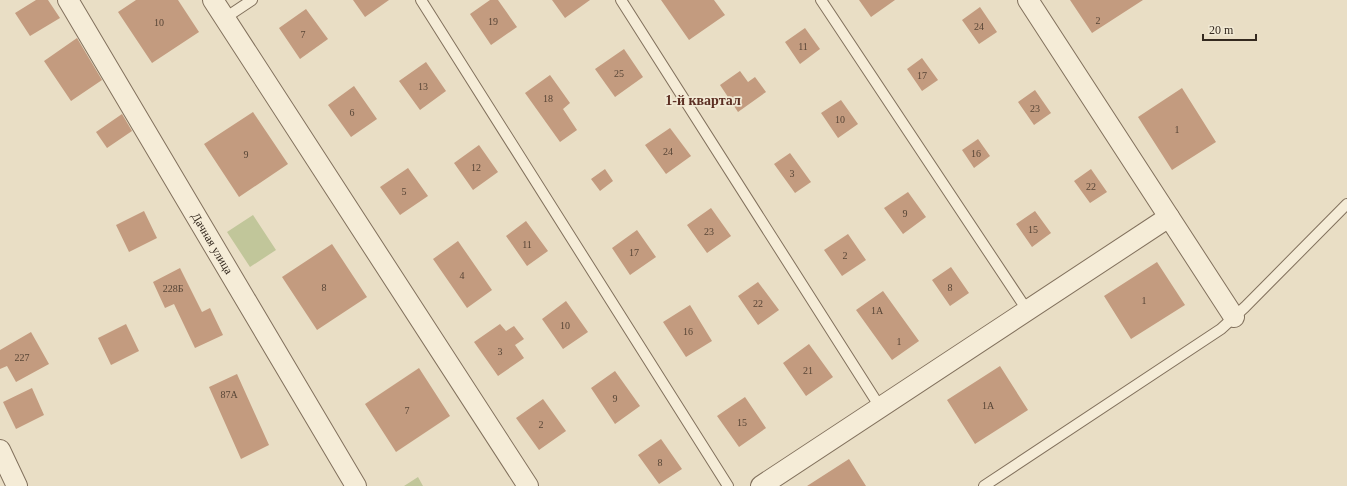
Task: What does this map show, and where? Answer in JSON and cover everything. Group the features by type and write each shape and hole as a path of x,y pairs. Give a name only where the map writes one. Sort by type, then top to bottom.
{"street":[{"name":"Дачная улица","path":"68,0 356,486"},
{"path":"213,0 528,486"},
{"path":"1028,0 1234,317"},
{"path":"760,486 1169,217"},
{"path":"0,450 17,486"}],"lane":[{"path":"225,18 252,0"},
{"path":"421,0 728,486"},
{"path":"621,0 880,407"},
{"path":"821,0 1027,310"},
{"path":"984,486 1207,339 1234,317 1347,204"}],"green space":[{"path":"253,215 276,250 250,267 227,232"},
{"path":"418,477 423,486 404,486"}],"building":[{"path":"36,0 48,0 60,18 30,36 15,13"},
{"path":"136,0 178,0 199,32 152,63 118,12"},
{"path":"353,0 389,0 365,17"},
{"path":"490,0 498,0 517,27 491,45 470,14"},
{"path":"552,0 590,0 565,18"},
{"path":"661,0 714,0 725,15 689,40"},
{"path":"859,0 895,0 871,17"},
{"path":"1070,0 1143,0 1092,33"},
{"path":"980,7 997,32 979,44 962,20"},
{"path":"306,9 328,39 300,59 279,28"},
{"path":"805,28 820,49 800,64 785,42"},
{"path":"77,38 102,80 71,101 44,61"},
{"path":"624,49 643,77 615,97 595,69"},
{"path":"922,58 938,80 922,91 907,69"},
{"path":"426,62 446,91 420,110 399,81"},
{"path":"740,71 748,82 755,77 766,92 738,112 720,85"},
{"path":"550,75 570,103 563,109 577,130 560,142 525,93"},
{"path":"354,86 377,119 351,137 328,105"},
{"path":"1182,88 1216,142 1172,170 1138,117"},
{"path":"1035,90 1051,113 1034,125 1018,102"},
{"path":"841,100 858,124 838,138 821,113"},
{"path":"253,112 288,164 239,197 204,144"},
{"path":"122,114 132,131 107,148 96,132"},
{"path":"670,128 691,156 666,174 645,145"},
{"path":"978,139 990,156 974,168 962,150"},
{"path":"479,145 498,172 473,190 454,163"},
{"path":"790,153 811,182 795,193 774,164"},
{"path":"408,168 428,196 400,215 380,187"},
{"path":"605,169 613,181 600,191 591,179"},
{"path":"1091,169 1107,192 1090,203 1074,181"},
{"path":"908,192 926,217 903,234 884,208"},
{"path":"711,208 731,236 707,253 687,225"},
{"path":"144,211 157,238 129,252 116,225"},
{"path":"1035,211 1051,233 1032,247 1016,224"},
{"path":"526,221 548,251 527,266 506,236"},
{"path":"637,230 656,257 630,275 612,248"},
{"path":"848,234 866,260 842,276 824,250"},
{"path":"458,241 492,290 467,308 433,259"},
{"path":"332,244 367,297 317,330 282,277"},
{"path":"1157,262 1185,305 1131,339 1104,296"},
{"path":"951,267 969,293 950,306 932,280"},
{"path":"180,268 202,312 210,308 223,335 195,348 174,304 165,308 153,282"},
{"path":"758,282 779,310 758,325 738,296"},
{"path":"883,291 919,341 892,360 856,310"},
{"path":"566,301 588,332 563,349 542,319"},
{"path":"690,305 712,341 686,357 663,322"},
{"path":"126,324 139,351 111,365 98,338"},
{"path":"500,324 506,331 514,326 524,339 515,345 524,358 498,376 474,342"},
{"path":"31,332 49,364 16,382 7,366 0,369 0,350"},
{"path":"809,344 833,377 806,396 783,363"},
{"path":"1000,366 1028,410 975,444 947,400"},
{"path":"419,368 450,416 396,452 365,404"},
{"path":"615,371 640,406 615,424 591,388"},
{"path":"237,374 269,445 241,459 209,387"},
{"path":"32,388 44,415 16,429 3,402"},
{"path":"745,397 766,428 739,447 717,416"},
{"path":"543,399 566,431 539,450 516,418"},
{"path":"661,439 682,469 659,484 638,455"},
{"path":"849,459 866,486 807,486"}],"district":[{"name":"1-й квартал","path":"703,100"}]}
